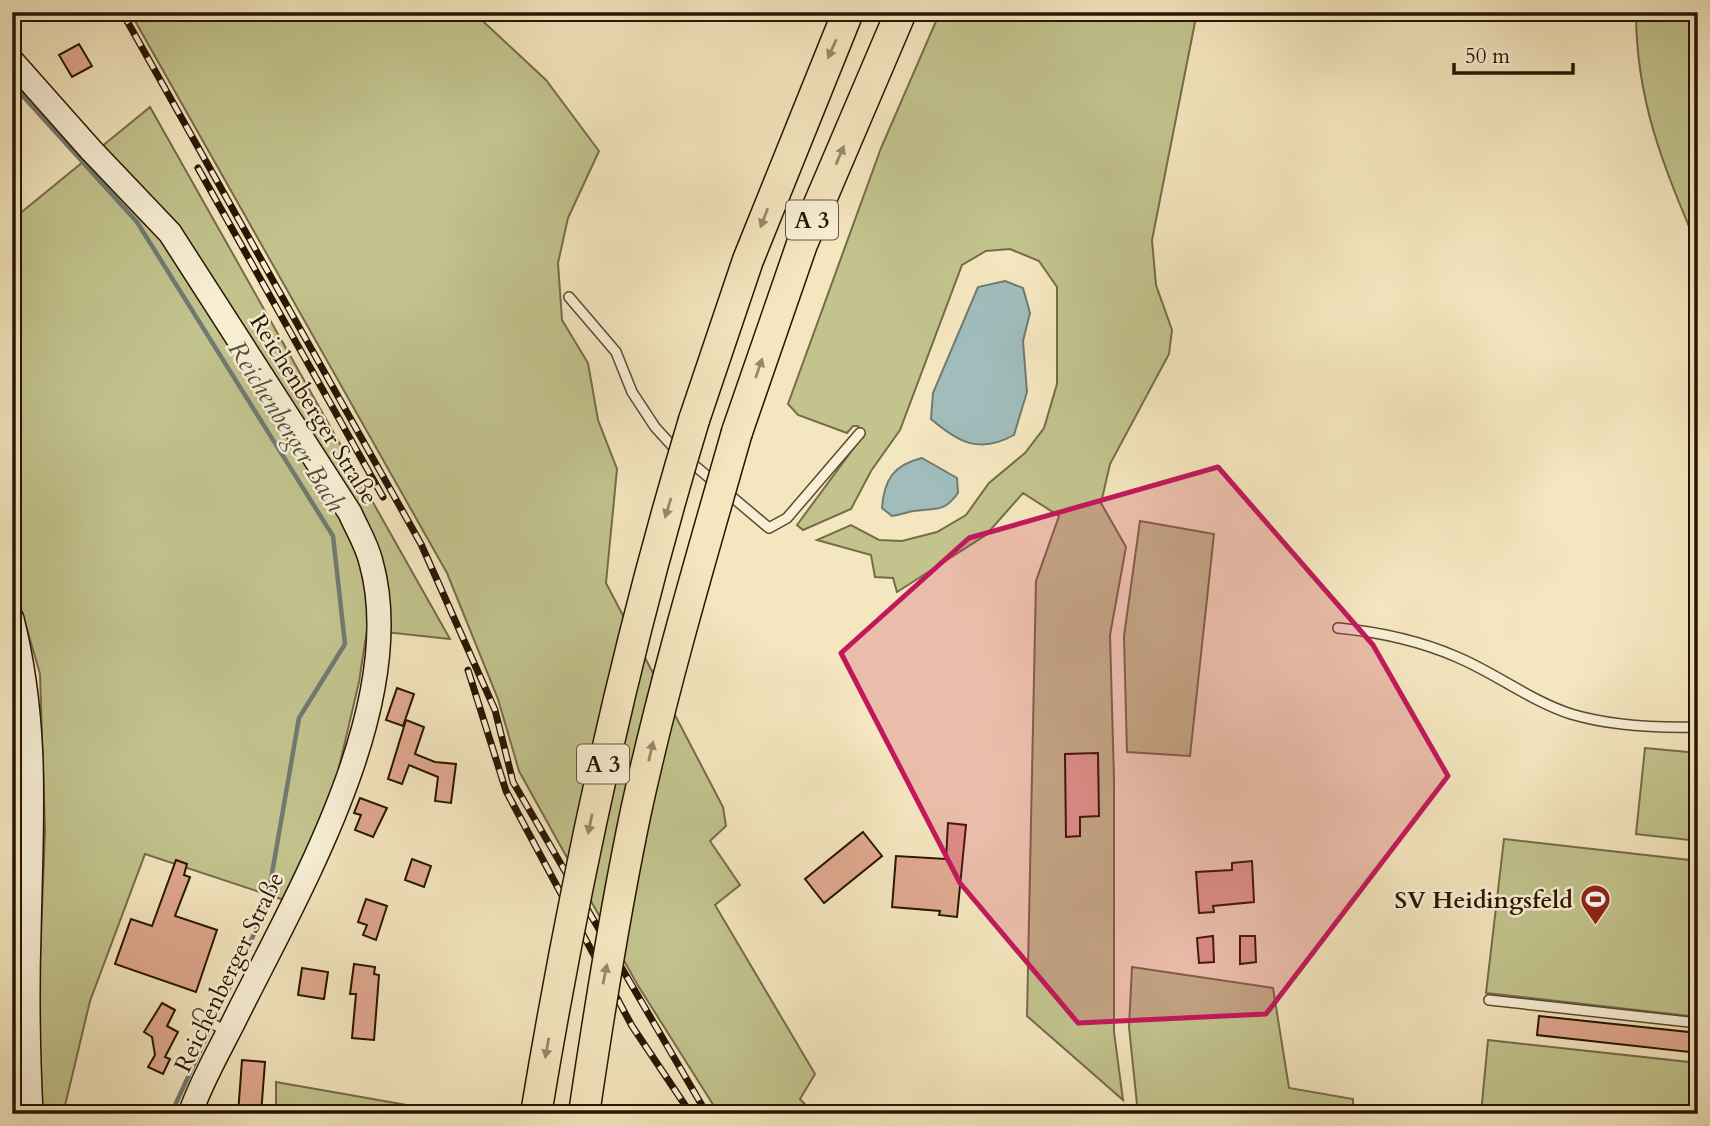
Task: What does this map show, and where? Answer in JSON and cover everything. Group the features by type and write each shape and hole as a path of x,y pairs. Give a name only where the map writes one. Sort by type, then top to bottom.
{"highway":[{"name":"A 3","path":"536,1114 559,973 608,737 637,616 694,420 753,249 848,12"},
{"name":"A 3","path":"584,1114 603,982 636,811 680,629 737,432 802,244 901,12"}],"main road":[{"name":"Reichenberger Straße","path":"12,61 170,233 350,513 371,561 379,616 373,687 344,792 291,909 224,1031 190,1114"},
{"path":"12,619 25,672 33,748 27,1040 31,1114"}],"lane":[{"path":"569,297 616,352 632,392 654,427 675,449 769,527 787,518 860,433"},
{"path":"1338,628 1379,632 1456,656 1570,713 1614,723 1698,727"},
{"path":"1489,1000 1698,1023"},
{"path":"200,1015 224,1031"}],"highlighted area":[{"path":"1218,467 1373,645 1448,776 1266,1014 1078,1023 960,883 841,653 969,538"}],"green space":[{"path":"130,12 473,12 546,80 599,151 568,218 558,263 562,320 588,363 598,420 617,469 606,583 723,807 726,826 710,841 740,885 715,905 815,1074 800,1099 814,1114 719,1114 637,984 519,771 498,699 447,573"},
{"path":"940,12 1197,12 1152,240 1156,285 1172,330 1169,354 1110,464 1101,503 1126,547 1110,635 1114,779 1114,1032 1123,1100 1027,1016 1036,581 1059,516 1023,493 986,535 897,592 893,578 875,577 871,555 817,540 851,525 879,540 902,541 937,532 966,515 989,483 1025,453 1044,428 1057,384 1057,287 1039,261 1010,249 986,251 962,265 900,430 871,471 851,509 803,530 797,525 864,434 858,426 853,426 847,433 798,415 788,404 881,148"},
{"path":"1636,12 1698,12 1698,248 1654,133 1641,75"},
{"path":"150,107 450,639 367,630 359,682 334,789 287,901 145,854 90,1001 63,1114 41,1114 37,1038 45,831 40,674 12,577 12,220"},
{"path":"1140,521 1214,534 1190,756 1127,752 1124,636"},
{"path":"12,669 21,750 20,864 12,864"},
{"path":"1645,748 1698,753 1698,841 1636,834"},
{"name":"SV Heidingsfeld","path":"1504,839 1698,861 1698,1017 1486,993"},
{"path":"1132,967 1273,988 1289,1088 1353,1099 1353,1114 1138,1114 1129,1027"},
{"path":"1488,1040 1698,1063 1698,1114 1481,1114"},
{"path":"276,1082 418,1107 430,1114 276,1114"}],"water":[{"path":"1005,281 1023,288 1030,313 1023,341 1027,392 1014,435 1002,441 980,445 961,440 931,419 933,393 978,287"},
{"path":"922,458 957,478 958,493 943,507 892,516 882,508 888,481 898,469"}],"building":[{"path":"79,44 92,66 72,77 59,55"},
{"path":"397,688 414,694 403,726 386,720"},
{"path":"406,720 424,727 415,754 435,762 456,764 451,803 435,801 438,777 409,765 402,784 388,779"},
{"path":"1098,753 1099,816 1080,817 1080,836 1066,837 1065,754"},
{"path":"360,798 387,808 373,837 355,830 361,815 354,813"},
{"path":"948,823 966,825 957,917 939,915 940,911 892,907 896,856 946,859"},
{"path":"863,832 882,856 824,903 805,879"},
{"path":"412,859 431,866 424,887 405,880"},
{"path":"176,860 187,864 184,875 190,877 175,916 217,930 196,992 115,964 131,919 152,926"},
{"path":"1252,861 1254,902 1213,906 1214,912 1199,913 1196,872 1232,870 1232,863"},
{"path":"366,899 387,906 376,940 363,935 367,925 358,922"},
{"path":"1213,936 1214,962 1199,963 1197,938"},
{"path":"1240,936 1255,936 1256,962 1240,964"},
{"path":"354,964 375,967 374,974 379,975 374,1040 352,1038 356,994 350,994"},
{"path":"302,968 328,972 324,999 298,995"},
{"path":"162,1003 175,1010 167,1026 178,1032 165,1057 170,1059 163,1074 148,1067 155,1055 152,1037 144,1032"},
{"path":"1539,1016 1698,1033 1698,1053 1537,1035"},
{"path":"242,1060 265,1062 261,1114 238,1114"}],"waterway":[{"name":"Reichenberger Bach","path":"12,84 137,222 333,536 345,644 299,718 266,908 171,1114"}],"railway":[{"path":"122,12 421,544 495,710 513,782 707,1114"},
{"path":"198,168 383,497"},
{"path":"468,670 506,791 632,1026 691,1114"}],"place":[{"name":"SV Heidingsfeld","path":"1596,927"}]}
